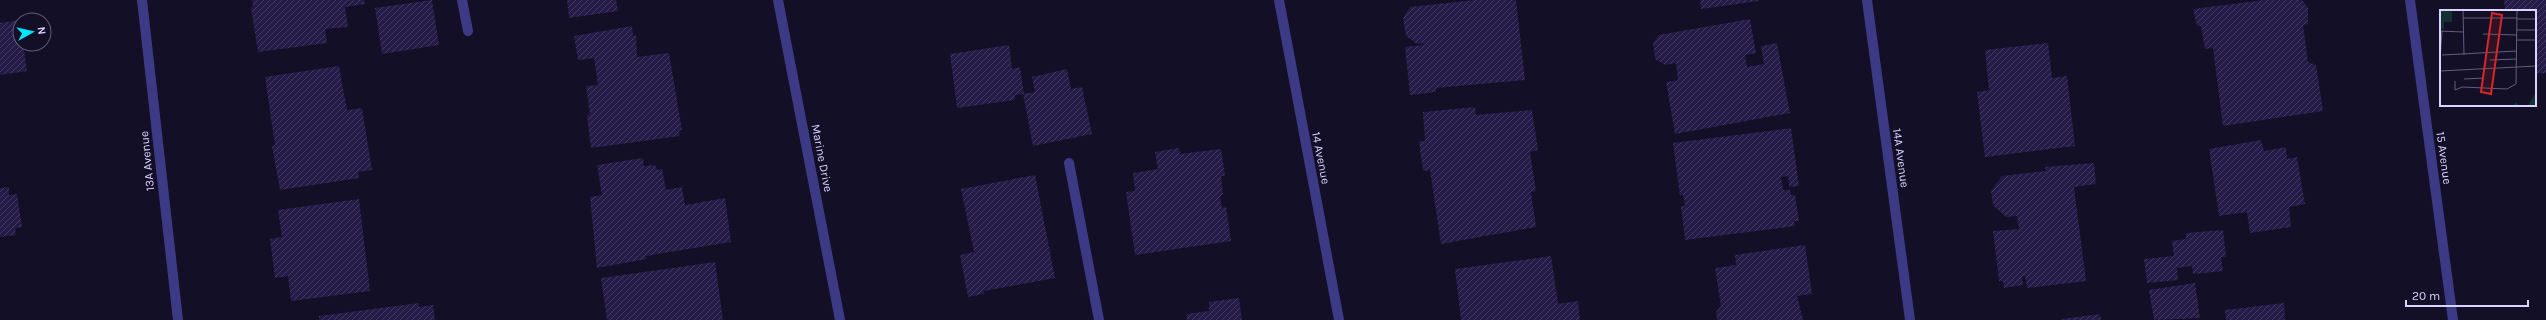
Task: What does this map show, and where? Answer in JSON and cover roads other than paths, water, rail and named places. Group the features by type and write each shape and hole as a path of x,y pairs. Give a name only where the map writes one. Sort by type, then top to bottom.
{"street":[{"name":"13A Avenue","path":"142,0 178,320"},
{"path":"462,0 468,31"},
{"name":"Marine Drive","path":"778,0 840,320"},
{"name":"14 Avenue","path":"1279,0 1338,320"},
{"name":"14A Avenue","path":"1867,0 1910,320"},
{"name":"15 Avenue","path":"2410,0 2453,320"},
{"path":"1069,163 1099,320"}]}
